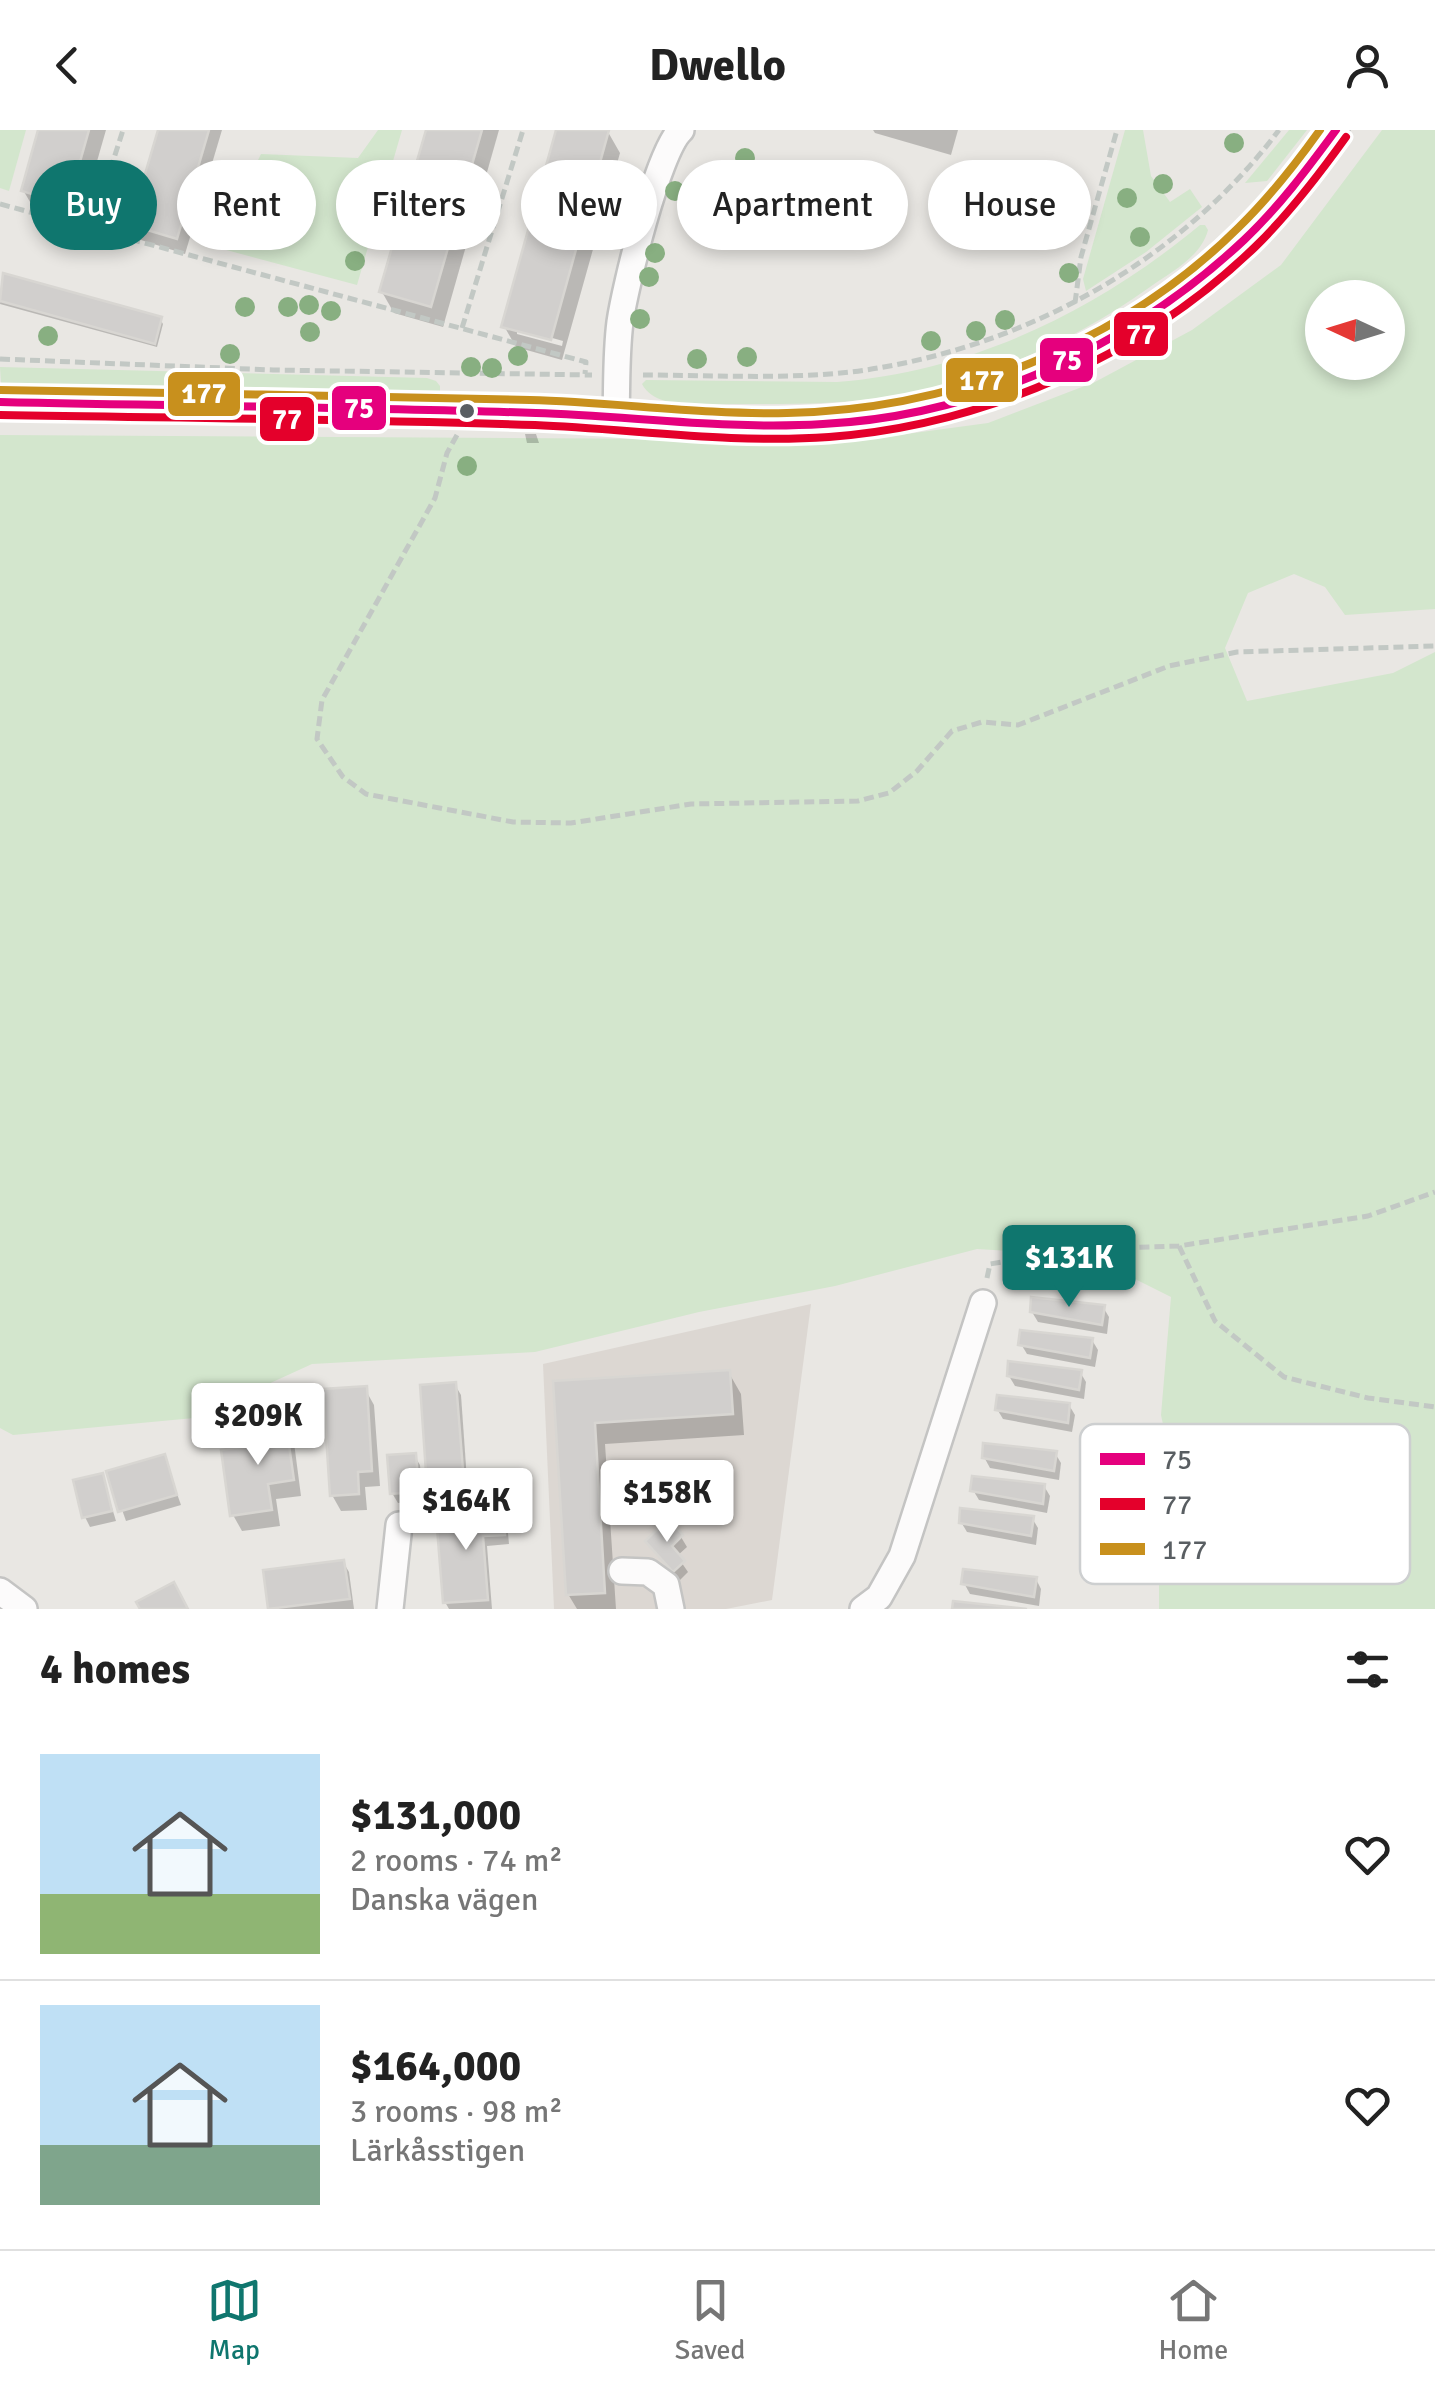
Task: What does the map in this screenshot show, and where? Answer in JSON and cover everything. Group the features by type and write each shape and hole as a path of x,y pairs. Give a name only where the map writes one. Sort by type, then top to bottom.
{"street":[{"path":"616,416 620,319 661,166 681,130"},
{"path":"0,402 616,416 659,422 766,425 867,420 948,406 1010,386 1103,344 1183,293 1252,232 1295,187 1336,130"},
{"path":"863,1609 879,1597 902,1556 983,1303"},
{"path":"390,1609 399,1524"},
{"path":"622,1572 648,1572 666,1584 671,1609"},
{"path":"0,1591 24,1609"}],"path":[{"path":"114,160 123,130"},
{"path":"461,329 523,130"},
{"path":"1075,304 1081,257 1116,130"},
{"path":"0,360 273,370 616,375 876,369 957,350 1075,304 1169,244 1255,162 1279,130"},
{"path":"0,204 30,212"},
{"path":"157,246 586,362 586,374"},
{"path":"464,421 446,454 436,498 322,700 317,739 343,777 366,794 513,822 552,823 691,804 858,801 889,792 917,771 952,731 982,722 1018,725 1169,666 1238,652 1435,646"},
{"path":"983,1303 990,1264 1082,1248 1178,1246 1368,1216 1435,1192"},
{"path":"1178,1246 1215,1321 1284,1377 1368,1398 1435,1407"}],"shaded area":[{"path":"811,1304 772,1600 726,1609 554,1609 543,1364"}],"green space":[{"path":"0,130 26,130 9,191 0,188"},
{"path":"378,130 402,130 393,160 336,160 336,250 367,250 357,285 226,250 316,250 316,160 258,160 261,154 358,158"},
{"path":"1125,130 1143,130 1151,176 1170,202 1190,189 1202,207 1146,252 1086,291 1083,279"},
{"path":"1289,130 1307,130 1267,181 1245,183"},
{"path":"1382,130 1435,130 1435,609 1345,615 1325,587 1294,574 1248,593 1225,648 1247,701 1393,673 1435,652 1435,1609 1159,1609 1159,1584 1410,1584 1410,1424 1163,1424 1171,1297 1089,1256 977,1249 835,1286 699,1312 535,1352 312,1364 194,1418 13,1435 0,1428 0,435 862,440 988,423 1095,382 1192,330 1281,265"},
{"path":"1200,225 1208,230 1192,256 1121,307 1028,356 961,380 873,399 793,404 683,404 658,399 642,384 646,380 837,382 937,365 1031,332 1076,310"},
{"path":"0,367 427,378 436,381 440,392 1,383"}],"building":[{"path":"38,130 89,130 80,160 30,160 30,193 21,191"},
{"path":"158,130 209,130 200,160 177,160 177,239 157,233 157,160 149,160"},
{"path":"426,130 482,130 473,160 417,160"},
{"path":"556,130 609,130 601,160 548,160"},
{"path":"391,250 447,250 431,307 379,292"},
{"path":"522,250 576,250 551,340 501,327"},
{"path":"3,273 162,317 155,344 0,301"},
{"path":"1031,1297 1105,1305 1102,1325 1030,1312"},
{"path":"1020,1330 1093,1338 1090,1358 1018,1345"},
{"path":"1008,1361 1082,1370 1079,1390 1007,1376"},
{"path":"730,1370 733,1414 595,1423 605,1593 566,1595 553,1381"},
{"path":"456,1382 463,1470 426,1473 420,1385"},
{"path":"367,1386 372,1471 358,1472 359,1494 330,1496 323,1389"},
{"path":"997,1395 1070,1403 1068,1423 995,1410"},
{"path":"285,1417 294,1480 268,1484 272,1510 230,1516 221,1450 259,1444 256,1421"},
{"path":"983,1443 1057,1451 1054,1471 982,1458"},
{"path":"416,1453 419,1492 390,1494 387,1455"},
{"path":"165,1454 177,1495 118,1512 106,1471"},
{"path":"103,1473 112,1511 82,1518 73,1480"},
{"path":"972,1476 1045,1484 1043,1504 970,1491"},
{"path":"960,1508 1034,1516 1031,1536 959,1523"},
{"path":"503,1509 505,1535 483,1536 488,1600 443,1603 436,1515"},
{"path":"668,1519 683,1535 672,1546 685,1561 673,1572 645,1541"},
{"path":"344,1560 350,1599 268,1609 263,1570"},
{"path":"963,1569 1037,1577 1034,1597 961,1584"},
{"path":"174,1582 188,1609 140,1609 136,1602"},
{"path":"953,1601 1027,1609 952,1609"}],"transit line":[{"name":"177","path":"0,390 530,400 755,413 849,409 910,399 971,384 1030,363 1141,306 1192,269 1238,228 1320,130"},
{"name":"75","path":"0,402 536,413 751,425 823,424 939,407 1050,369 1152,312 1244,240 1293,187 1336,130"},
{"name":"77","path":"0,415 535,425 756,439 829,437 887,430 945,418 1058,379 1162,321 1255,247 1303,194 1346,137"}]}
